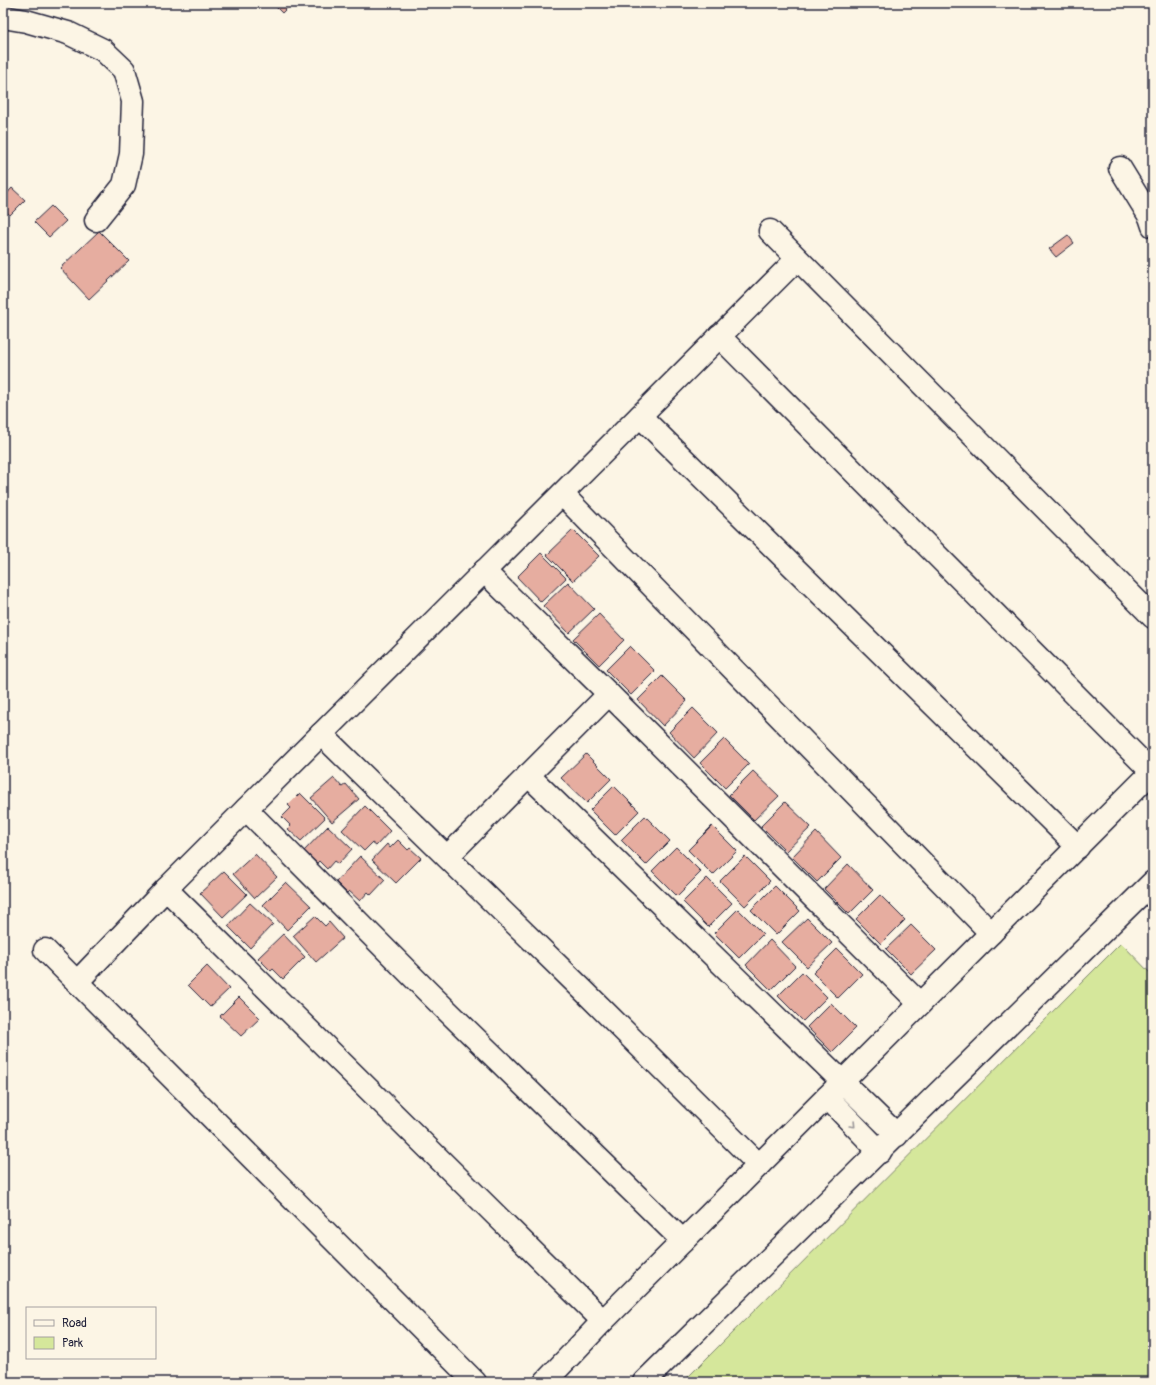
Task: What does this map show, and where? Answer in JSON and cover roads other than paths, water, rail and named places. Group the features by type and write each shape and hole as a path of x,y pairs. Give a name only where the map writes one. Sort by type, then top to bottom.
{"street":[{"path":"3,17 26,21 68,33 103,50 124,70 133,101 130,154 124,185 96,220"},
{"path":"1120,168 1150,217 1153,226"},
{"path":"770,231 1153,617"},
{"path":"77,982 166,889 797,259"},
{"path":"545,1382 603,1321 1153,772 719,336"},
{"path":"640,416 1078,847"},
{"path":"562,494 991,933"},
{"path":"484,571 920,1004"},
{"path":"447,857 609,694"},
{"path":"321,734 585,992 759,1165"},
{"path":"528,775 897,1135"},
{"path":"246,809 429,993 683,1241"},
{"path":"644,1382 880,1152 1153,882"},
{"path":"166,889 603,1321"},
{"path":"45,950 475,1382"},
{"path":"827,1098 880,1152"}]}
